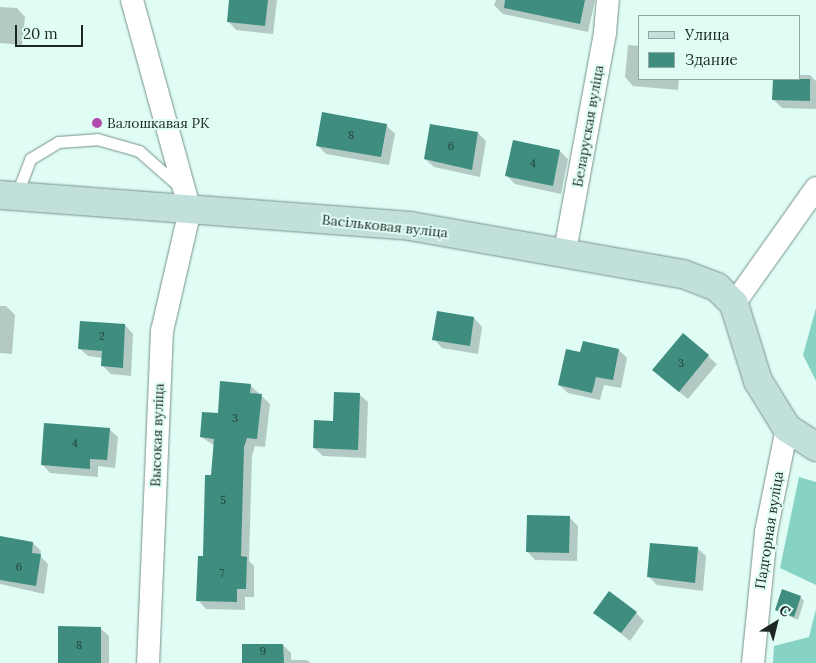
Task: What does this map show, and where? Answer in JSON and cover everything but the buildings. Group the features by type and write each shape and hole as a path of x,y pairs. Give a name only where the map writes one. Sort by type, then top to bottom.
{"street":[{"path":"132,0 187,201"},
{"name":"Беларуская вуліца","path":"565,251 605,32 608,0"},
{"path":"816,188 738,316 758,381 787,428 816,447"},
{"name":"Васільковая вуліца","path":"8,196 187,201 410,226 565,251 683,274 717,287 738,316"},
{"name":"Высокая вуліца","path":"148,663 162,331 187,201"},
{"name":"Падгорная вуліца","path":"753,663 766,532 787,428"}],"lane":[{"path":"8,196 30,159 58,142 97,139 139,151 187,201"}],"green space":[{"path":"816,308 816,381 803,355"},
{"path":"799,477 816,482 816,585 780,568"},
{"path":"816,609 816,663 773,663 774,646 809,637"}],"place":[{"name":"Валошкавая РК","path":"97,123"}]}
